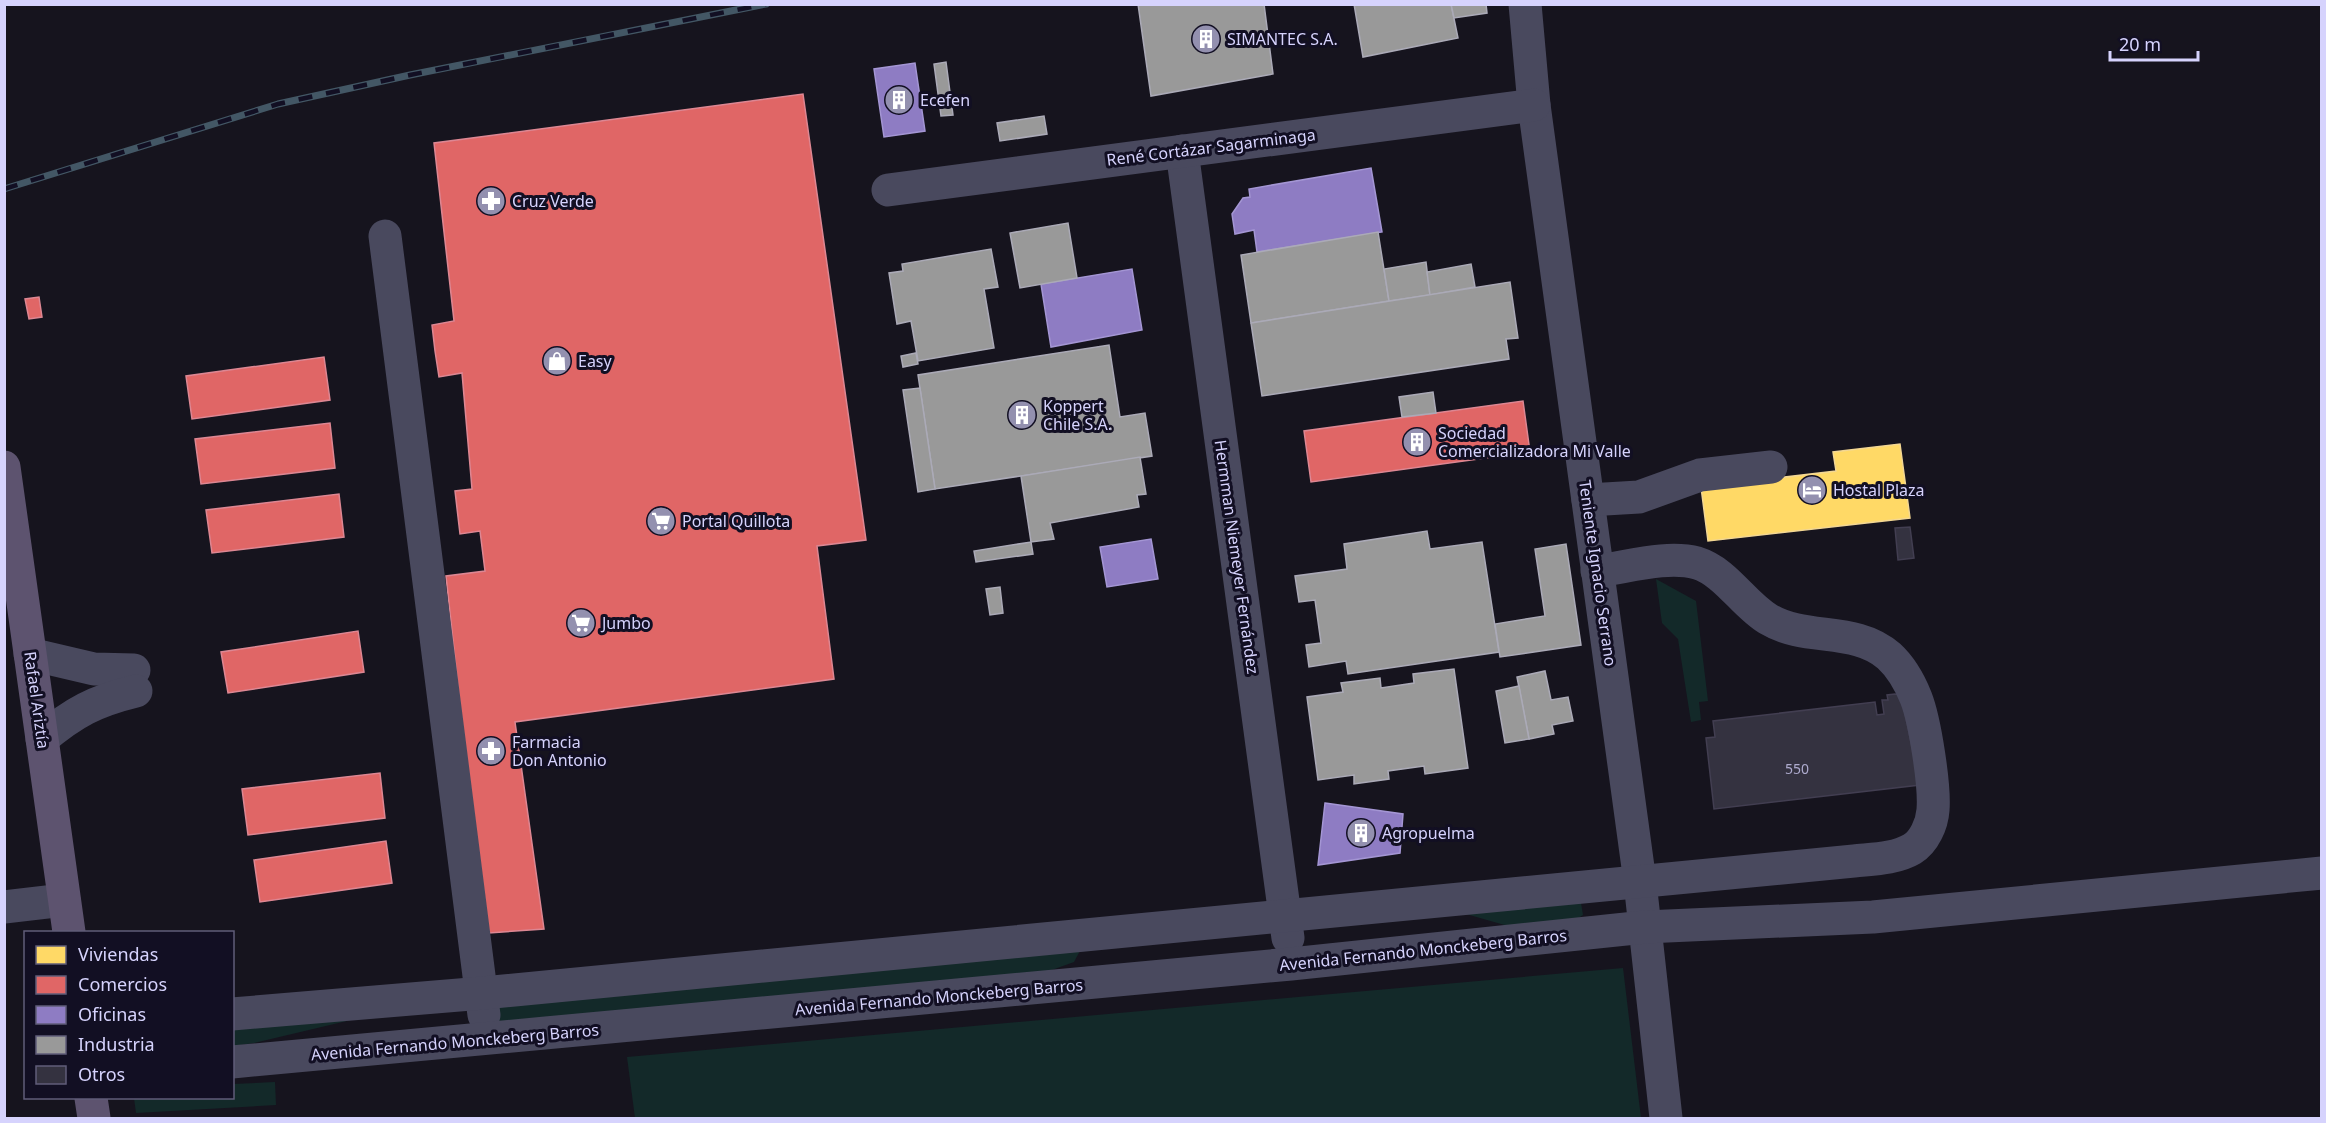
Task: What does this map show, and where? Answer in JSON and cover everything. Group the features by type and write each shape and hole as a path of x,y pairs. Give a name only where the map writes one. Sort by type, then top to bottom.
{"main road":[{"name":"Rafael Ariztía","path":"4,467 69,931"},
{"path":"92,1099 94,1119"}],"street":[{"name":"Teniente Ignacio Serrano","path":"1525,4 1534,105 1640,882 1666,1119"},
{"name":"René Cortázar Sagarminaga","path":"888,190 1534,105"},
{"name":"Hermman Niemeyer Fernández","path":"1182,151 1291,964"},
{"path":"385,236 483,993 484,1015 479,1041"},
{"path":"1588,500 1639,497 1700,475 1771,467"},
{"path":"234,1014 483,993 1286,917 1888,857 1912,849 1920,841 1933,812 1927,755 1917,700 1910,684 1890,657 1879,649 1850,637 1795,630 1768,619 1716,573 1698,564 1664,562 1597,571"},
{"path":"30,654 135,680 71,715 42,740"},
{"name":"Avenida Fernando Monckeberg Barros","path":"234,1062 479,1041 1291,964 1645,927 1873,917 2322,873"},
{"path":"4,907 64,900"}],"green space":[{"path":"1656,579 1696,601 1708,701 1699,702 1701,720 1691,722 1678,639 1662,623"},
{"path":"1581,903 1583,915 1574,921 1508,926 1466,914"},
{"path":"1081,949 1074,962 1049,971 498,1024 497,1005"},
{"path":"1623,968 1641,1118 635,1118 627,1057"},
{"path":"351,1020 234,1046 234,1029"},
{"path":"275,1082 276,1105 136,1113 134,1099 234,1099 234,1084"}],"building: Viviendas":[{"path":"1900,444 1910,518 1708,541 1701,487 1836,471 1833,452"}],"building: Comercios":[{"name":"Portal Quillota","path":"803,94 866,540 817,546 834,679 515,722 544,929 489,933 446,576 485,571 480,531 460,534 455,491 472,489 462,373 439,377 435,351 432,325 454,321 434,143"},
{"path":"39,297 42,317 29,319 25,299"},
{"path":"324,357 330,400 192,419 186,376"},
{"name":"Sociedad Comercializadora Mi Valle","path":"1523,401 1530,452 1311,482 1304,431"},
{"path":"330,423 335,468 201,484 195,439"},
{"path":"339,494 344,537 212,553 206,510"},
{"path":"358,631 364,672 228,693 221,652"},
{"path":"380,773 385,818 248,835 242,789"},
{"path":"386,841 392,883 260,902 254,860"}],"building: Oficinas":[{"name":"Ecefen","path":"915,63 925,131 884,137 874,69"},
{"path":"1371,168 1382,232 1257,252 1254,230 1235,234 1232,214 1243,198 1250,197 1249,189"},
{"path":"1132,269 1142,330 1051,347 1041,284"},
{"path":"1151,539 1158,579 1107,587 1100,547"},
{"name":"Agropuelma","path":"1325,803 1403,814 1400,853 1318,865"}],"building: Industria":[{"name":"SIMANTEC S.A.","path":"1138,4 1264,4 1273,74 1151,96"},
{"path":"1354,4 1451,4 1458,38 1363,57"},
{"path":"1451,4 1486,4 1487,13 1454,18"},
{"path":"946,62 953,115 941,116 934,64"},
{"path":"1044,116 1047,134 1000,141 997,123"},
{"path":"1068,223 1077,278 1020,288 1010,233"},
{"path":"1378,232 1389,301 1251,323 1241,255"},
{"path":"991,249 998,287 984,289 994,348 918,361 911,321 897,324 889,273 903,271 902,264"},
{"path":"1426,262 1430,295 1389,301 1384,269"},
{"path":"1471,264 1475,287 1430,295 1427,272"},
{"path":"1510,282 1518,338 1506,339 1509,359 1262,396 1251,323"},
{"name":"Koppert Chile S.A.","path":"1109,345 1120,417 1145,413 1152,456 935,489 918,375"},
{"path":"916,353 918,364 903,367 901,356"},
{"path":"920,388 935,489 918,492 903,390"},
{"path":"1433,392 1436,413 1402,417 1399,397"},
{"path":"1140,457 1146,494 1137,495 1139,507 1050,523 1054,539 1031,542 1021,476"},
{"path":"1427,531 1430,549 1482,542 1499,652 1348,674 1346,661 1309,667 1306,645 1321,643 1315,600 1299,602 1295,576 1347,569 1344,544"},
{"path":"1031,542 1033,554 976,562 974,551"},
{"path":"1566,544 1581,645 1500,657 1495,624 1545,616 1535,549"},
{"path":"1000,587 1003,613 990,615 986,589"},
{"path":"1454,669 1468,768 1425,774 1424,766 1388,771 1389,779 1354,784 1354,775 1318,780 1307,697 1343,692 1341,683 1380,678 1381,688 1414,683 1413,674"},
{"path":"1545,671 1551,700 1568,697 1573,721 1552,725 1554,734 1529,739 1517,677"},
{"path":"1519,686 1529,739 1505,743 1496,691"}],"building: Otros":[{"path":"1910,527 1914,558 1898,560 1895,528"},
{"path":"1887,695 1901,695 1920,785 1714,809 1706,738 1715,737 1713,721 1875,702 1877,715 1884,714 1882,700 1888,700"}],"railway":[{"path":"4,189 278,104 410,75 766,4"}],"place":[{"name":"SIMANTEC S.A.","path":"1206,39"},
{"name":"Ecefen","path":"899,100"},
{"name":"Cruz Verde","path":"491,201"},
{"name":"Easy","path":"557,361"},
{"name":"Koppert Chile S.A.","path":"1022,415"},
{"name":"Sociedad Comercializadora Mi Valle","path":"1417,442"},
{"name":"Hostal Plaza","path":"1812,490"},
{"name":"Portal Quillota","path":"661,521"},
{"name":"Jumbo","path":"581,623"},
{"name":"Farmacia Don Antonio","path":"491,751"},
{"name":"Agropuelma","path":"1361,833"}]}
